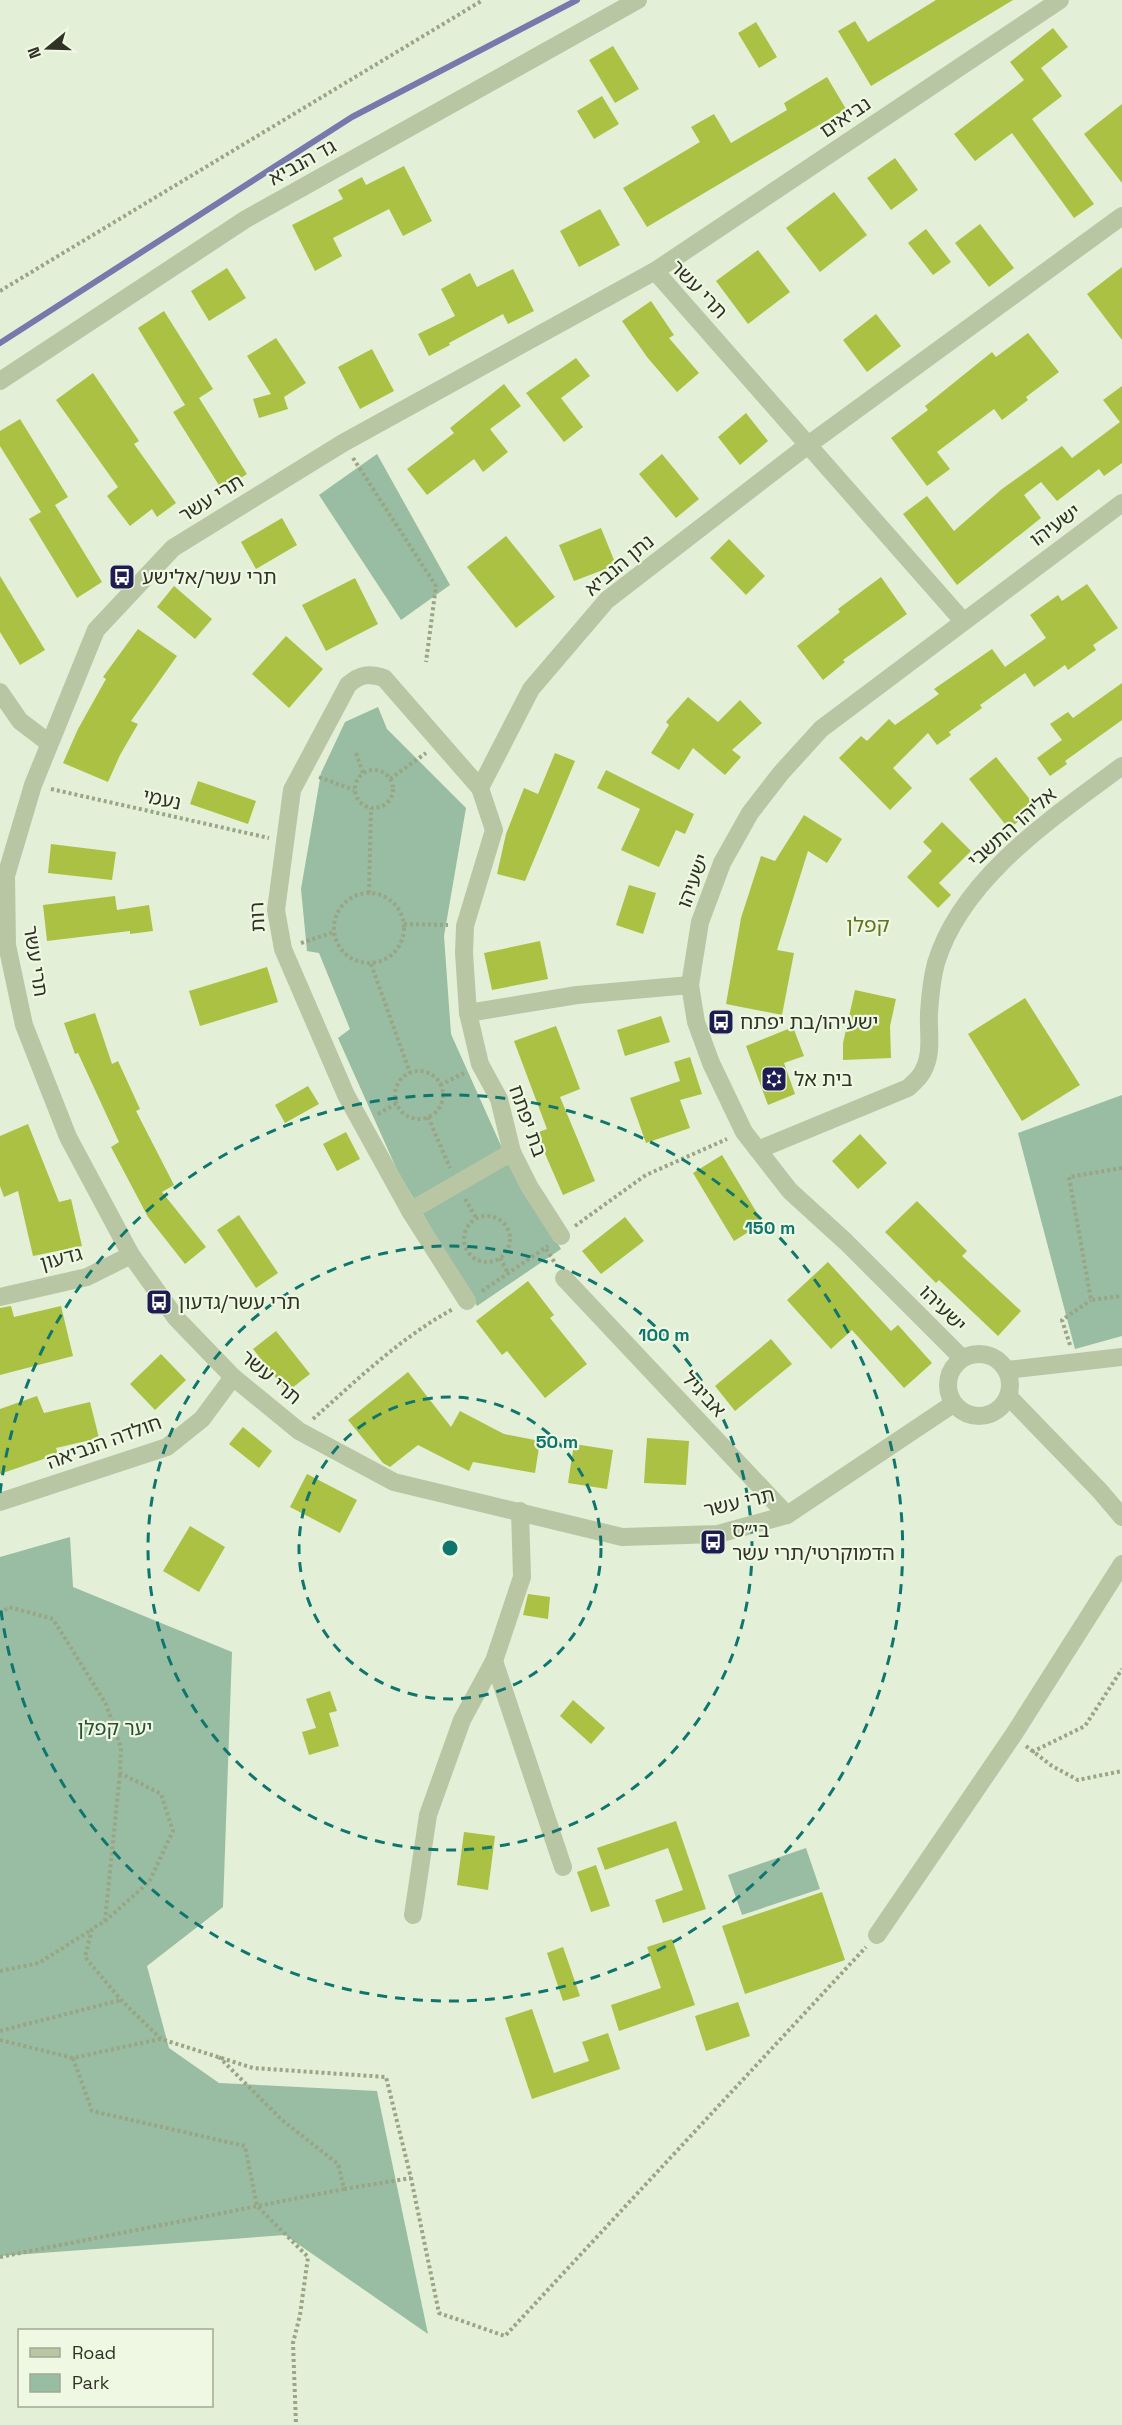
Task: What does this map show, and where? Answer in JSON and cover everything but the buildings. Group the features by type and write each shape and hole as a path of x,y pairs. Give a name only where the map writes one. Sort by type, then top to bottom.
{"street":[{"name":"גד הנביא","path":"0,381 246,219 638,0"},
{"name":"נביאים","path":"655,271 1060,0"},
{"name":"נתן הנביא","path":"480,788 531,688 607,600 808,445 1122,216"},
{"name":"תרי עשר","path":"953,1404 787,1515 717,1534 622,1537 394,1482 299,1431 233,1377 176,1317 131,1255 68,1137 24,1024 8,945 3,876 33,785 96,630 172,548 343,443 655,271 963,621"},
{"name":"ישעיהו","path":"962,1358 846,1242 790,1191 744,1132 711,1063 696,1022 690,985 700,922 722,863 750,813 781,773 821,729 1122,503"},
{"name":"רות","path":"467,1301 410,1211 346,1095 283,949 276,910 292,790 348,685 358,676 372,674 384,678 480,788"},
{"path":"0,692 20,721 49,743"},
{"name":"אליהו התשבי","path":"758,1150 908,1088 922,1073 929,1057 929,1012 936,963 951,929 981,883 1048,822 1122,766"},
{"name":"בת יפתח","path":"480,788 494,830 465,926 464,953 468,1013 480,1064 499,1099 512,1152 529,1186 561,1236"},
{"path":"468,1013 577,995 690,985"},
{"path":"410,1211 512,1152"},
{"name":"גדעון","path":"0,1297 87,1277 131,1255"},
{"name":"אביגיל","path":"564,1278 787,1515"},
{"path":"980,1353 991,1356 1007,1370 1010,1386 1008,1396 1002,1407 993,1413 982,1417 972,1416 962,1412 953,1404 947,1386 948,1375 962,1358 980,1353"},
{"path":"1007,1370 1122,1357"},
{"name":"חולדה הנביאה","path":"0,1502 167,1447 202,1419 233,1377"},
{"path":"1008,1396 1100,1491 1122,1517"},
{"path":"413,1915 428,1815 462,1720 494,1661 522,1577 520,1511"},
{"path":"877,1935 1014,1734 1122,1564"},
{"path":"494,1661 563,1867"}],"path":[{"path":"0,291 483,0"},
{"path":"343,443 436,586 426,662"},
{"path":"390,779 442,742"},
{"path":"356,753 363,773"},
{"path":"303,771 354,790 360,802 372,808 388,801 393,790 390,779 382,771 375,770 358,777 354,790"},
{"name":"נעמי","path":"33,785 285,841"},
{"path":"369,893 372,808"},
{"path":"369,893 384,897 394,903 401,913 404,924 404,936 392,956 382,962 371,964 359,963 349,958 341,950 334,932 336,916 341,906 351,898 369,893"},
{"path":"404,924 465,926"},
{"path":"283,949 334,932"},
{"path":"371,964 410,1073"},
{"path":"440,1085 480,1064"},
{"path":"425,1072 432,1075 440,1085 443,1095 442,1103 438,1110 428,1117 416,1119 408,1117 398,1106 396,1090 398,1083 410,1073 425,1072"},
{"path":"428,1117 457,1184"},
{"path":"299,1431 378,1361 425,1324 467,1301 646,1175 744,1132"},
{"path":"1091,1300 1069,1177 1122,1167"},
{"path":"489,1217 497,1219 507,1228 510,1243 508,1250 500,1258 484,1262 471,1255 465,1241 465,1233 474,1221 489,1217"},
{"path":"500,1258 508,1273"},
{"path":"1075,1362 1062,1320 1091,1300 1122,1296"},
{"path":"0,1614 9,1607 54,1619 106,1704 121,1748 105,1922"},
{"path":"1032,1752 1085,1726 1122,1669"},
{"path":"1014,1734 1032,1752 1078,1780 1122,1771"},
{"path":"0,1971 39,1963 105,1922 149,1882 173,1831 161,1794 120,1773"},
{"path":"92,1929 85,1957 121,2000 161,2038 253,2068 386,2076 411,2178 439,2313 505,2336 877,1935"},
{"path":"0,2031 121,2000"},
{"path":"0,2040 73,2058 161,2038"},
{"path":"218,2055 282,2120 338,2164 344,2189"},
{"path":"73,2058 92,2112 245,2146 257,2206 308,2257 300,2316 293,2343 296,2425"},
{"path":"0,2257 344,2189 411,2178"}],"green space":[{"path":"377,454 450,585 401,620 319,495"},
{"path":"378,707 387,729 466,808 444,936 451,1034 502,1148 561,1249 477,1306 398,1172 338,1038 350,1029 319,953 307,951 301,889 321,773 345,722"},
{"path":"1122,1095 1122,1336 1075,1349 1018,1133"},
{"name":"יער קפלן","path":"70,1537 73,1587 232,1652 223,1907 147,1966 169,2048 219,2083 377,2091 428,2334 285,2235 0,2256 0,1557"},
{"path":"806,1848 820,1889 742,1915 728,1875"}],"waterway":[{"path":"0,343 352,117 577,0"}],"place":[{"name":"תרי עשר/אלישע","path":"122,577"},
{"name":"ישעיהו/בת יפתח","path":"721,1022"},
{"name":"בית אל","path":"774,1079"},
{"name":"תרי עשר/גדעון","path":"159,1302"},
{"name":"בי״ס הדמוקרטי/תרי עשר","path":"713,1542"}],"district":[{"name":"קפלן","path":"868,924"}]}
